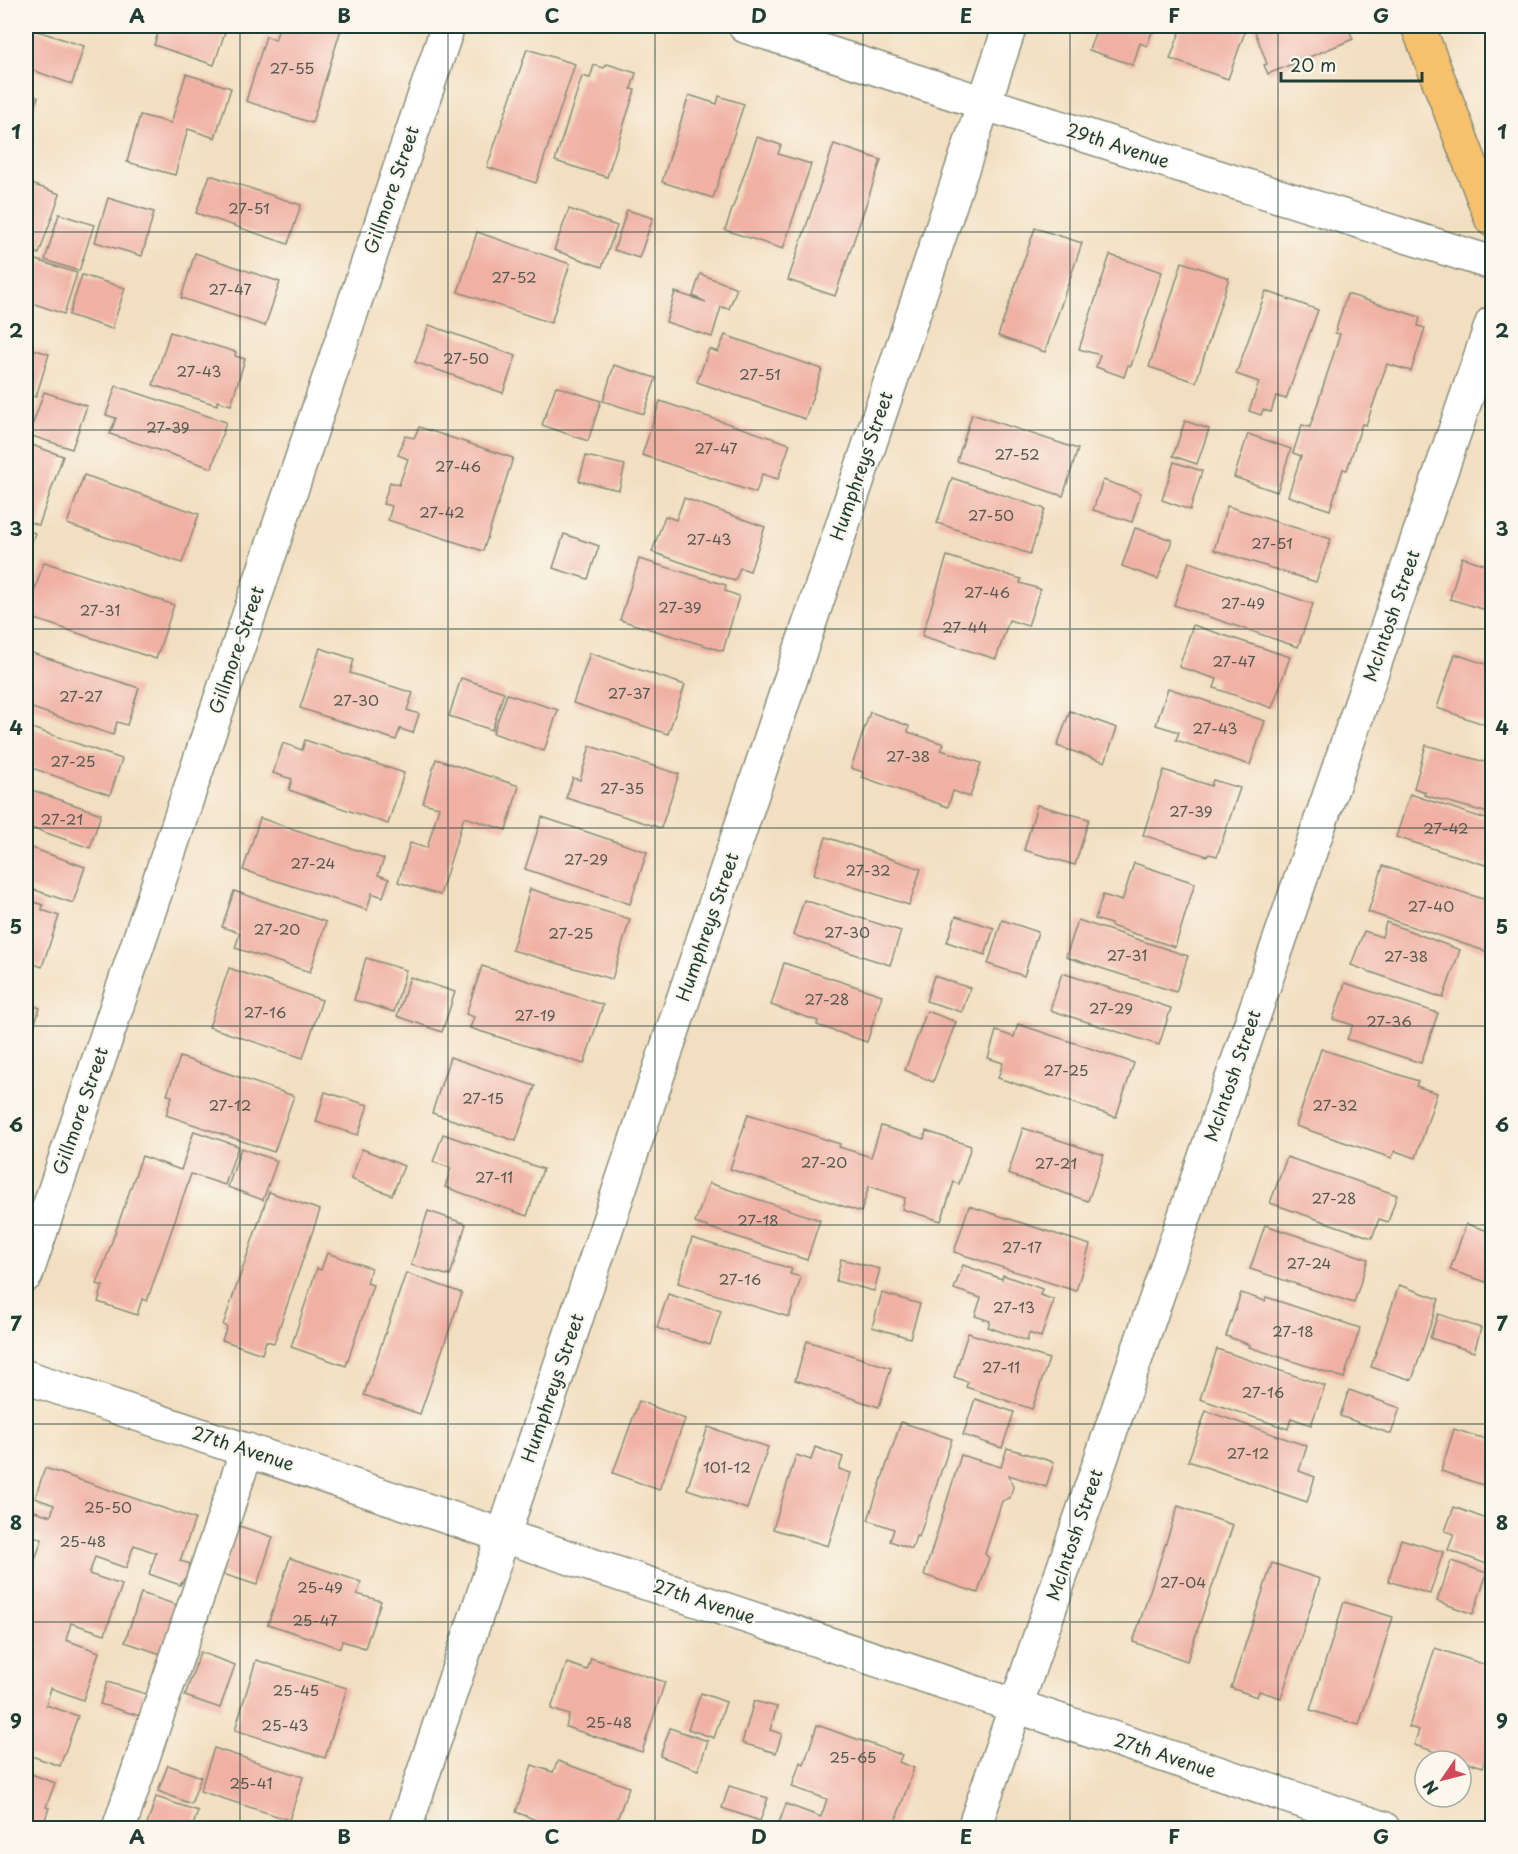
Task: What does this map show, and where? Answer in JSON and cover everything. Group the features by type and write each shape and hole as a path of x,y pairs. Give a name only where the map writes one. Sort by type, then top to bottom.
{"main road":[{"path":"1418,26 1492,220"}],"street":[{"name":"Gillmore Street","path":"26,1275 448,26"},
{"name":"29th Avenue","path":"745,26 1492,263"},
{"name":"Humphreys Street","path":"405,1828 1011,26"},
{"name":"McIntosh Street","path":"974,1828 1492,323"},
{"name":"27th Avenue","path":"26,1377 1383,1828"},
{"path":"119,1828 247,1450"}],"building":[{"path":"160,26 227,26 214,65 154,45"},
{"path":"280,26 342,26 312,123 246,101 266,36 275,40"},
{"path":"1090,26 1154,26 1147,46 1140,43 1133,65 1089,50 1096,30 1089,28"},
{"path":"1182,26 1247,26 1228,79 1170,59"},
{"path":"1253,26 1347,26 1353,39 1268,74 1264,65 1267,64"},
{"path":"28,28 84,46 72,84 26,68"},
{"path":"527,49 575,64 536,183 487,167"},
{"path":"607,64 636,73 631,89 635,90 607,177 555,161 582,76 590,78 594,65 604,68"},
{"path":"186,74 231,88 215,138 188,129 175,175 127,162 140,115 171,123"},
{"path":"26,78 31,80 27,93 38,97 26,135"},
{"path":"689,95 717,104 719,96 744,104 713,198 662,182"},
{"path":"757,137 781,145 778,154 811,164 783,249 725,230"},
{"path":"834,144 881,160 835,296 788,280"},
{"path":"210,175 301,205 288,244 196,213"},
{"path":"26,182 60,194 39,254 26,250"},
{"path":"108,198 154,212 142,256 95,242"},
{"path":"569,209 617,226 602,267 554,250"},
{"path":"627,210 653,218 639,258 614,250"},
{"path":"59,214 94,225 79,271 45,260"},
{"path":"1035,228 1082,243 1045,352 998,336"},
{"path":"477,232 570,264 551,323 458,292"},
{"path":"195,253 280,282 265,326 181,298"},
{"path":"1110,255 1162,272 1131,366 1128,365 1124,377 1096,367 1100,355 1079,349"},
{"path":"33,259 77,273 64,314 26,301 26,282"},
{"path":"1182,262 1229,278 1196,382 1149,367"},
{"path":"700,274 737,288 729,309 721,307 712,337 666,322 675,292 706,302 693,296"},
{"path":"82,275 125,288 112,329 69,315"},
{"path":"1266,291 1318,310 1286,399 1276,396 1271,412 1263,410 1261,415 1249,411 1259,382 1236,374"},
{"path":"1347,294 1420,317 1418,326 1425,328 1411,371 1387,364 1366,425 1362,424 1347,470 1343,469 1330,510 1288,496 1301,456 1293,453 1302,425 1310,427 1340,334 1335,333"},
{"path":"429,325 516,356 503,393 415,362"},
{"path":"170,332 236,352 235,356 245,359 231,405 217,401 217,405 153,385"},
{"path":"725,335 822,369 805,419 697,382 709,349 718,352"},
{"path":"26,347 49,354 36,397 26,394"},
{"path":"614,365 656,378 644,414 603,401"},
{"path":"116,386 226,422 212,468 110,434 116,418 106,415"},
{"path":"556,386 601,401 588,441 542,425"},
{"path":"44,392 87,406 72,449 29,435"},
{"path":"660,401 790,444 778,479 762,474 756,493 642,455"},
{"path":"972,414 1078,449 1063,496 957,461"},
{"path":"1185,421 1209,429 1197,464 1173,456"},
{"path":"419,427 513,458 483,551 388,520 392,506 383,504 390,482 399,485 408,459 398,455 405,436 414,438"},
{"path":"1248,434 1291,449 1277,492 1234,477"},
{"path":"26,443 63,456 39,525 26,521"},
{"path":"586,456 625,465 619,490 579,481"},
{"path":"1174,462 1202,471 1190,510 1162,500"},
{"path":"84,475 199,514 182,563 67,524"},
{"path":"952,478 1045,509 1030,554 937,523"},
{"path":"1103,480 1141,493 1132,522 1093,510"},
{"path":"684,498 765,527 750,571 740,568 735,581 652,552 665,516 676,520"},
{"path":"1227,506 1331,539 1316,582 1214,550"},
{"path":"1135,528 1172,540 1158,579 1122,566"},
{"path":"26,530 35,533 26,561"},
{"path":"564,534 599,546 588,579 553,568"},
{"path":"947,556 1021,579 1020,583 1040,589 1028,626 1009,620 996,659 922,636"},
{"path":"1462,557 1492,567 1492,612 1450,599"},
{"path":"639,559 726,585 725,591 739,596 723,651 620,620"},
{"path":"44,562 174,605 156,659 26,616"},
{"path":"1189,562 1313,604 1298,647 1174,605"},
{"path":"1193,625 1290,657 1272,708 1214,688 1217,679 1179,667"},
{"path":"320,648 354,659 350,673 413,693 407,710 419,714 413,733 400,729 396,740 300,708"},
{"path":"26,651 139,688 127,725 117,722 113,735 26,706"},
{"path":"590,653 685,685 668,734 573,703"},
{"path":"1455,654 1492,666 1492,727 1437,708"},
{"path":"461,678 504,692 492,730 449,716"},
{"path":"1168,688 1265,721 1250,765 1176,740 1179,732 1156,725"},
{"path":"507,694 558,710 544,751 493,733"},
{"path":"1070,711 1117,728 1105,762 1057,746"},
{"path":"870,712 909,726 908,732 944,744 941,750 981,763 970,797 953,791 948,807 862,777 863,772 851,768"},
{"path":"26,726 122,759 110,795 26,766"},
{"path":"305,740 404,773 388,824 289,790 292,779 273,773 283,743 302,750"},
{"path":"1426,745 1492,764 1492,814 1424,795 1425,792 1414,788"},
{"path":"590,746 679,774 661,828 566,798 573,778 580,780"},
{"path":"436,759 519,786 506,830 464,817 440,895 398,882 410,843 427,848 439,807 423,803"},
{"path":"1164,770 1211,786 1213,780 1240,788 1217,856 1209,854 1207,856 1143,835"},
{"path":"26,788 101,814 90,848 26,826"},
{"path":"1410,794 1492,821 1492,867 1396,837"},
{"path":"1037,805 1089,819 1075,865 1024,850"},
{"path":"542,817 647,852 630,904 525,869"},
{"path":"260,818 384,859 378,875 389,879 383,897 372,893 367,910 243,870"},
{"path":"826,837 921,869 909,905 814,874"},
{"path":"26,846 85,867 73,903 26,887"},
{"path":"1134,863 1195,883 1175,947 1095,919 1103,895 1122,901"},
{"path":"1383,866 1492,902 1492,939 1488,952 1368,912"},
{"path":"530,889 630,919 612,979 512,950"},
{"path":"234,891 326,922 310,972 235,948 240,933 222,927"},
{"path":"26,899 43,905 42,910 59,916 42,967 26,961"},
{"path":"804,900 901,931 890,965 793,935"},
{"path":"956,916 994,928 985,955 947,942"},
{"path":"1002,920 1038,932 1024,976 988,964"},
{"path":"1078,920 1188,956 1176,992 1066,957"},
{"path":"1386,922 1460,950 1443,998 1351,965 1364,931 1382,937"},
{"path":"366,958 406,970 394,1012 354,1000"},
{"path":"784,963 882,995 867,1042 817,1025 818,1021 771,1005"},
{"path":"482,966 603,1005 584,1064 470,1028 474,1017 466,1014"},
{"path":"229,968 322,1000 303,1058 209,1027"},
{"path":"1062,973 1171,1008 1159,1045 1050,1010"},
{"path":"934,976 970,988 962,1012 926,1001"},
{"path":"410,977 455,992 442,1032 397,1016"},
{"path":"1345,983 1438,1013 1421,1063 1347,1039 1353,1025 1333,1019"},
{"path":"26,1003 40,1008 26,1050"},
{"path":"927,1011 956,1022 933,1082 905,1070"},
{"path":"1018,1024 1134,1063 1116,1117 998,1078 1003,1063 988,1058 996,1031 1014,1037"},
{"path":"1321,1049 1418,1081 1416,1086 1437,1093 1416,1158 1395,1151 1392,1158 1296,1126"},
{"path":"180,1057 294,1096 274,1152 166,1115 172,1096 167,1095"},
{"path":"450,1057 535,1086 516,1141 432,1113"},
{"path":"325,1092 368,1105 358,1135 316,1122"},
{"path":"748,1114 840,1144 839,1147 871,1157 881,1126 924,1139 926,1131 971,1146 959,1184 954,1182 941,1221 902,1209 905,1198 869,1186 861,1212 730,1169"},
{"path":"1023,1128 1104,1155 1088,1201 1008,1174"},
{"path":"194,1131 238,1146 225,1185 191,1174 147,1301 142,1299 137,1315 98,1302 103,1286 97,1284 142,1156 181,1170"},
{"path":"443,1134 543,1169 527,1216 445,1187 451,1168 433,1162"},
{"path":"241,1148 277,1161 263,1200 228,1187"},
{"path":"362,1149 404,1166 392,1195 351,1179"},
{"path":"1287,1157 1397,1195 1388,1222 1379,1219 1372,1238 1270,1203"},
{"path":"709,1183 820,1220 807,1260 695,1223"},
{"path":"269,1192 320,1210 274,1343 266,1341 262,1354 222,1340 227,1327 223,1325"},
{"path":"969,1206 1090,1245 1076,1291 954,1252"},
{"path":"428,1211 466,1224 450,1276 411,1265"},
{"path":"1466,1224 1492,1232 1492,1284 1450,1270"},
{"path":"1265,1225 1368,1259 1354,1303 1250,1269"},
{"path":"692,1238 792,1269 790,1274 801,1277 789,1317 678,1283"},
{"path":"327,1253 371,1268 367,1283 373,1285 346,1366 291,1347 317,1268 321,1270"},
{"path":"841,1259 880,1269 874,1291 836,1281"},
{"path":"963,1265 1002,1279 1003,1275 1042,1289 1040,1295 1054,1300 1041,1337 1029,1333 1027,1341 988,1327 990,1321 975,1316 981,1298 954,1289"},
{"path":"406,1273 462,1293 420,1414 364,1395"},
{"path":"1399,1285 1439,1299 1412,1380 1371,1367"},
{"path":"882,1293 920,1304 910,1338 872,1327"},
{"path":"1241,1293 1265,1301 1266,1297 1360,1328 1344,1378 1249,1347 1250,1345 1226,1336"},
{"path":"668,1294 721,1311 710,1345 657,1328"},
{"path":"1438,1314 1481,1328 1474,1352 1430,1338"},
{"path":"968,1333 1049,1359 1032,1409 966,1387 968,1382 954,1377"},
{"path":"807,1341 891,1368 879,1407 795,1380"},
{"path":"1217,1349 1325,1386 1311,1425 1291,1418 1288,1429 1200,1399"},
{"path":"1349,1390 1400,1408 1391,1434 1340,1416"},
{"path":"975,1399 1014,1412 1002,1448 963,1435"},
{"path":"639,1401 685,1419 659,1490 613,1473"},
{"path":"1206,1411 1307,1446 1299,1471 1315,1477 1307,1502 1188,1461"},
{"path":"901,1422 952,1439 919,1537 916,1536 912,1549 890,1541 894,1529 868,1520"},
{"path":"708,1427 768,1447 747,1509 687,1489"},
{"path":"1454,1429 1492,1441 1492,1488 1441,1471"},
{"path":"815,1447 843,1457 839,1469 851,1473 828,1546 773,1529 796,1455 811,1460"},
{"path":"1007,1448 1054,1462 1046,1487 1009,1475 1013,1487 1010,1498 1002,1501 985,1554 989,1558 978,1593 924,1575 961,1455 1001,1467"},
{"path":"45,1468 195,1519 180,1561 194,1565 180,1585 149,1574 156,1553 134,1545 126,1568 95,1557 89,1574 122,1585 105,1634 71,1623 66,1640 99,1652 83,1700 51,1688 46,1705 78,1716 60,1766 29,1755 26,1763 26,1582 28,1583 30,1578 26,1577 26,1556 35,1560 42,1539 26,1533 26,1524 31,1510 51,1516 54,1505 35,1498"},
{"path":"1178,1506 1233,1525 1187,1661 1133,1642"},
{"path":"1454,1507 1492,1521 1492,1566 1448,1550 1454,1534 1445,1531"},
{"path":"236,1525 273,1537 257,1585 220,1573"},
{"path":"1401,1539 1443,1552 1430,1594 1388,1581"},
{"path":"290,1558 361,1582 357,1594 381,1601 365,1648 342,1641 340,1648 268,1624"},
{"path":"1451,1561 1487,1573 1473,1614 1437,1601"},
{"path":"1272,1563 1320,1579 1281,1698 1259,1691 1257,1697 1231,1688"},
{"path":"141,1593 177,1605 161,1654 125,1642"},
{"path":"1344,1602 1393,1617 1359,1725 1310,1710"},
{"path":"1435,1648 1492,1667 1492,1755 1488,1753 1483,1767 1473,1764 1473,1749 1427,1749 1414,1745 1419,1730 1409,1727"},
{"path":"200,1652 235,1665 220,1708 185,1696"},
{"path":"591,1658 665,1682 642,1752 566,1727 569,1715 551,1709 567,1663 587,1670"},
{"path":"256,1660 347,1688 325,1758 235,1730"},
{"path":"107,1682 146,1694 140,1716 100,1704"},
{"path":"701,1693 726,1702 714,1738 688,1729"},
{"path":"754,1701 777,1707 770,1730 782,1734 776,1753 742,1743"},
{"path":"817,1725 902,1755 899,1762 914,1768 893,1828 777,1828 786,1804 821,1817 827,1799 792,1787 800,1762 804,1764"},
{"path":"670,1728 708,1741 698,1770 660,1756"},
{"path":"214,1748 303,1777 289,1820 200,1791"},
{"path":"558,1761 629,1787 614,1828 535,1828 536,1820 516,1812 532,1765 553,1772"},
{"path":"168,1765 201,1777 191,1804 158,1791"},
{"path":"26,1772 55,1783 46,1807 49,1808 42,1828 26,1825"},
{"path":"729,1786 768,1798 760,1821 722,1808"},
{"path":"156,1797 198,1811 192,1828 146,1828"}]}
